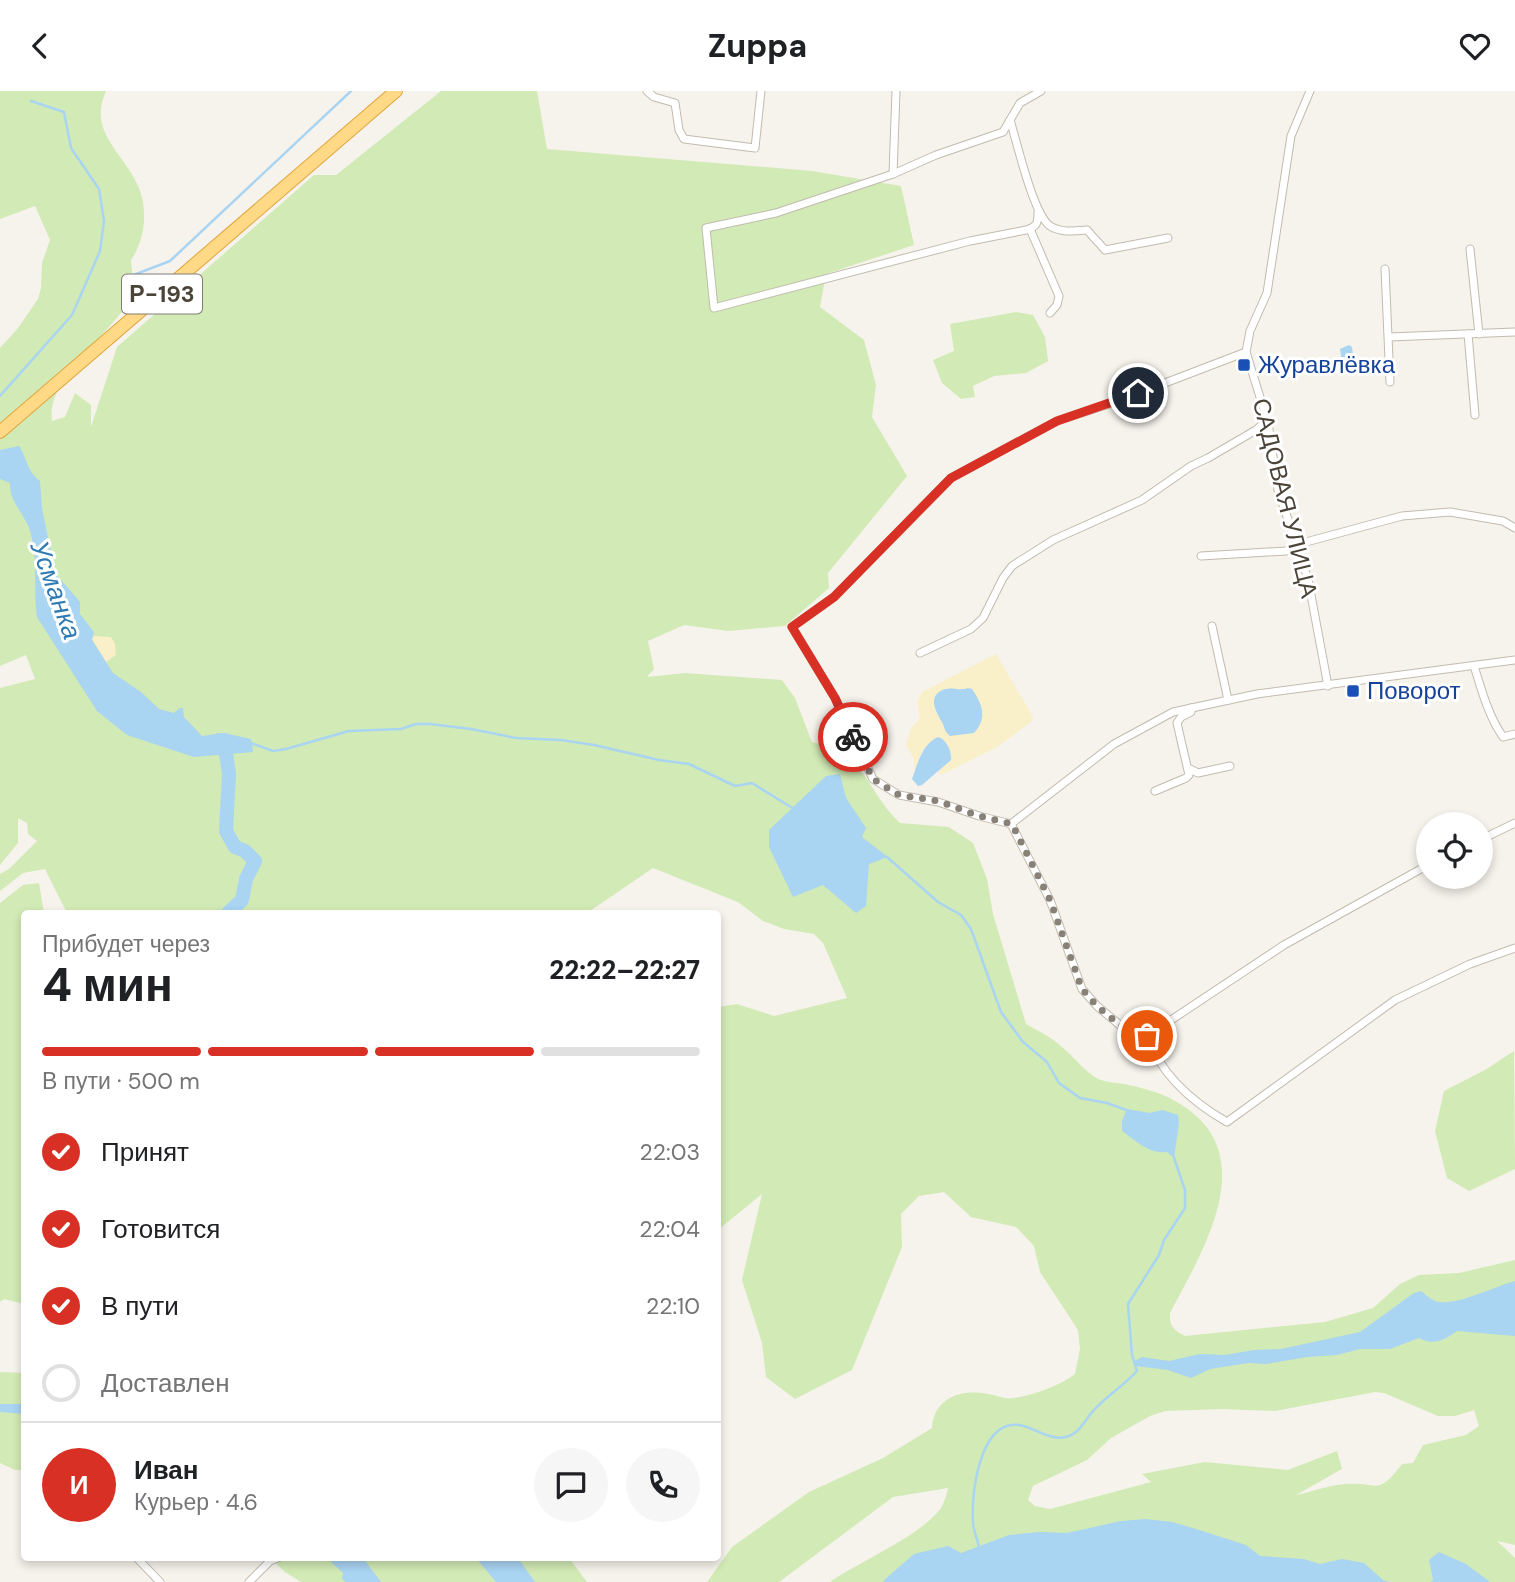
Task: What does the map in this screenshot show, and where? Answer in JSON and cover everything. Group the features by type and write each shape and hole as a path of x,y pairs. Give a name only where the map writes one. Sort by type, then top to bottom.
{"highway":[{"name":"Р-193","path":"0,432 396,91"}],"street":[{"path":"648,91 654,97 675,103 679,130 684,139 755,148 761,91"},
{"path":"893,174 896,91"},
{"path":"1010,120 1038,212 1038,223 1030,229 970,241 715,308 706,228 776,213 893,174 936,155 1003,132 1010,120 1020,103 1041,91"},
{"path":"1310,91 1291,136 1267,293 1250,331 1246,352 1118,401 1057,421 951,478 834,597 792,627 835,698 873,779 899,795 938,801 979,816 1012,824 1050,900 1082,989 1121,1026 1147,1036 1174,1083 1203,1108 1227,1122 1248,1104 1395,1000 1470,964 1515,947"},
{"path":"1038,212 1050,226 1066,231 1087,230 1105,250 1168,238"},
{"path":"1030,229 1059,296 1057,305 1050,313"},
{"path":"1470,249 1479,334"},
{"path":"1385,269 1390,382"},
{"path":"1389,337 1511,332"},
{"path":"1468,334 1475,415"},
{"name":"САДОВАЯ УЛИЦА","path":"1246,352 1267,420 1278,490 1308,579 1328,686"},
{"path":"920,653 971,629 983,618 1012,566 1052,540 1142,500 1191,465 1256,430 1267,420"},
{"path":"1201,556 1286,551 1295,545 1402,516 1450,512 1503,521 1515,528"},
{"path":"1212,626 1228,700"},
{"path":"1012,824 1114,744 1173,712 1257,694 1515,660"},
{"path":"1474,666 1486,708 1503,737 1515,734"},
{"path":"1155,790 1186,778 1189,769 1177,723 1181,717 1191,712 1192,708"},
{"path":"1189,769 1198,773 1230,766"},
{"path":"1493,834 1515,823"},
{"path":"1147,1036 1284,945 1416,872"},
{"path":"140,1561 160,1582"},
{"path":"249,1582 270,1561"}],"green space":[{"path":"0,91 106,91 101,106 104,131 139,188 144,206 144,225 131,260 134,283 131,297 70,372 59,388 53,404 52,421 65,417 75,393 91,405 91,427 117,347 314,175 336,175 441,91 537,91 547,149 812,171 901,186 914,245 826,274 820,307 864,340 876,385 872,417 907,476 828,573 829,588 785,626 728,631 684,625 648,641 654,669 647,677 685,673 782,680 795,698 812,742 845,755 855,764 900,823 949,827 973,843 987,879 993,914 1026,1024 1054,1040 1098,1079 1163,1095 1202,1122 1217,1146 1222,1173 1219,1202 1198,1260 1170,1313 1171,1325 1178,1332 1185,1336 1325,1322 1373,1308 1400,1284 1419,1275 1459,1273 1515,1260 1515,1545 1497,1541 1515,1558 1515,1582 830,1582 889,1548 932,1518 941,1508 948,1488 893,1497 779,1582 707,1582 732,1547 809,1492 883,1458 932,1428 938,1409 951,1397 978,1393 1014,1398 1046,1389 1075,1374 1080,1349 1078,1330 1040,1272 1034,1246 1016,1227 971,1217 944,1192 919,1196 901,1214 902,1247 852,1370 795,1399 766,1377 762,1343 742,1280 762,1194 721,1228 721,1007 737,1004 774,1016 847,998 823,943 814,934 784,929 763,921 738,902 653,868 591,910 66,910 45,869 23,873 0,891 0,874 9,869 37,841 28,834 27,823 18,818 18,843 0,865 0,688 35,679 26,655 0,666 0,348 38,299 41,288 42,263 50,240 35,206 0,219","holes":["1375,1392 1384,1393 1438,1416 1455,1416 1474,1410 1479,1426 1466,1435 1423,1445 1413,1463 1402,1464 1387,1481 1377,1486 1339,1485 1296,1495 1342,1469 1337,1451 1288,1470 1205,1462 1142,1474 1151,1482 1050,1509 1035,1506 1028,1500 1033,1486 1087,1460 1111,1438 1150,1416 1165,1411 1275,1411"]},
{"path":"1016,312 1033,315 1045,337 1048,361 1026,373 994,376 973,386 975,397 961,399 942,383 933,360 954,351 950,324"},
{"path":"39,883 44,910 21,910 21,1303 4,1299 0,1302 0,903 23,885"},
{"path":"1514,1051 1515,1169 1469,1191 1447,1178 1435,1131 1444,1091 1485,1070"},
{"path":"0,1372 21,1373 21,1470 0,1463"},
{"path":"273,1561 571,1561 587,1582 301,1582"}],"sand":[{"path":"93,636 111,637 116,655 106,662 92,639"},
{"path":"996,654 1033,717 1032,721 997,747 941,775 938,771 951,760 947,746 926,747 922,751 915,773 913,757 906,745 910,730 920,718 917,702 922,692"}],"water":[{"path":"1349,345 1352,347 1355,371 1343,370 1340,349"},
{"path":"19,446 30,469 40,481 42,508 55,573 80,602 80,614 94,632 92,640 113,673 141,692 159,709 174,713 183,708 184,717 202,736 224,733 251,739 253,752 194,757 127,735 97,711 37,617 32,539 12,495 10,483 0,479 0,450"},
{"path":"945,689 972,689 981,706 981,722 974,733 950,736 937,713 934,699"},
{"path":"938,737 948,746 951,760 918,786 912,779 919,761 924,749"},
{"path":"840,774 846,798 866,828 862,837 888,857 869,864 866,906 856,913 823,885 793,897 769,847 769,830 826,776"},
{"path":"1127,1109 1150,1113 1162,1110 1178,1115 1174,1158 1167,1152 1154,1151 1143,1146 1122,1131 1122,1121"},
{"path":"1515,1281 1515,1336 1457,1331 1439,1341 1429,1342 1419,1338 1390,1349 1360,1349 1337,1355 1266,1364 1248,1363 1210,1369 1191,1378 1168,1370 1135,1366 1133,1362 1142,1357 1169,1361 1200,1354 1225,1355 1281,1349 1360,1332 1414,1293 1421,1291 1435,1301 1452,1302"},
{"path":"0,1404 21,1404 21,1414 0,1412"},
{"path":"1145,1519 1172,1522 1246,1545 1260,1556 1304,1559 1320,1564 1342,1559 1364,1563 1389,1582 884,1582 914,1554 948,1546 961,1553 1009,1535 1067,1533 1121,1521"},
{"path":"1439,1552 1466,1564 1490,1582 1430,1582 1433,1580 1429,1560"},
{"path":"330,1561 365,1561 381,1582 346,1582 342,1579 343,1573"},
{"path":"478,1561 520,1561 535,1582 496,1582"}],"waterway":[{"path":"131,276 170,261 351,91"},
{"path":"0,396 72,315 100,251 104,221 99,189 71,148 64,112 31,101"},
{"path":"248,742 273,751 349,731 401,729 416,724 471,729 516,738 561,740 689,764 735,786 752,783 794,809"},
{"name":"Усманка","path":"219,740 224,740 229,774 226,831 235,847 245,851 255,861 246,879 242,900 231,910"},
{"path":"887,857 938,902 961,915 971,929 1001,1012 1023,1042 1047,1062 1059,1083 1080,1098 1129,1111"},
{"path":"979,1548 973,1525 976,1478 986,1446 995,1434 1005,1427 1019,1425 1054,1437 1071,1435 1137,1371 1132,1355 1128,1304 1185,1208 1185,1190 1173,1155"}],"way so far":[{"path":"853,737 873,779 887,789 899,795 938,801 979,816 1012,824 1050,900 1082,989 1121,1026 1147,1036"}],"place":[{"name":"Журавлёвка","path":"1244,365"},
{"name":"Поворот","path":"1353,691"}],"route":[{"path":"853,737 835,698 792,627 834,597 951,478 1057,421 1138,393"}]}
